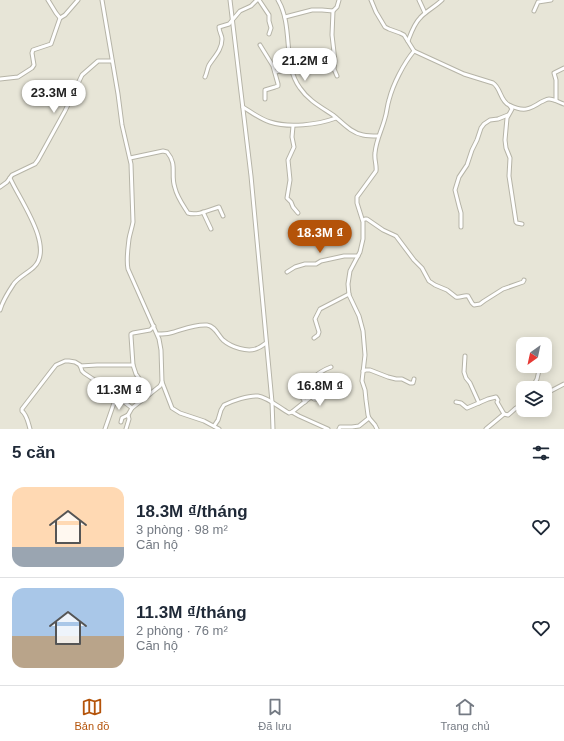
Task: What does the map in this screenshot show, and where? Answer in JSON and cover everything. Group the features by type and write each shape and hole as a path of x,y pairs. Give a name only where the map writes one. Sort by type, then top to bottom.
{"street":[{"path":"48,0 60,18"},
{"path":"0,79 15,78 32,68 34,65 32,52 34,49 51,44 60,18 65,15 78,0"},
{"path":"102,0 122,125 132,170 133,222 129,238 128,266 131,276 158,334 162,382 168,400 173,409 180,414 204,421 219,429"},
{"path":"230,0 251,176 272,402 273,429"},
{"path":"205,77 221,43 222,39 219,27 229,24 240,11 251,6 258,0 269,15 271,28 269,34"},
{"path":"278,0 285,17 292,69 295,79 301,89 311,99 350,129 359,134 378,136"},
{"path":"336,76 332,35 333,12 337,7 339,0"},
{"path":"370,0 385,27 406,37 414,51 464,74 493,83 503,99 510,106 526,110 550,99 564,104"},
{"path":"419,0 425,13"},
{"path":"408,41 416,22 442,0"},
{"path":"534,11 538,2 551,0"},
{"path":"285,17 312,10 333,12"},
{"path":"260,45 273,66 278,86 265,90 265,99"},
{"path":"377,429 369,418 366,404 365,390 362,381 365,355 363,331 359,316 349,294 348,284 350,271 362,248 363,239 363,220 357,200 360,192 376,171 375,153 378,136 385,118 389,99 401,72 414,51"},
{"path":"0,187 7,182 13,174 35,164 38,160 84,74 98,61 112,61"},
{"path":"553,100 556,100 556,80 554,73 564,68"},
{"path":"275,72 292,69"},
{"path":"243,106 254,115 269,122 282,125 293,126 320,123 336,118"},
{"path":"510,106 512,109 507,118 505,140 510,158 509,176 516,222 522,224"},
{"path":"461,227 461,213 455,190 459,177 466,165 484,124 490,120 508,115"},
{"path":"293,126 292,134 294,147 288,160 290,180 287,198 298,213"},
{"path":"130,158 163,151 167,152 174,166 173,181 175,189 188,213 203,212 220,207 223,216"},
{"path":"0,310 13,284 34,268 39,261 40,250 39,240 28,211 14,188 10,178"},
{"path":"203,212 211,229"},
{"path":"363,220 365,219 396,236 414,260 422,267 431,283 443,288 458,298 465,295 468,296 474,305 480,304 503,289 523,282 524,280"},
{"path":"287,272 295,267 305,264 316,264 321,261 344,256 358,256"},
{"path":"314,338 319,332 315,319 320,310 349,294"},
{"path":"158,334 208,325 214,328 224,341 241,349 256,349 266,343"},
{"path":"150,394 137,377 134,365 131,335 133,333 150,330 154,326"},
{"path":"465,356 464,372 479,403"},
{"path":"30,429 26,416 22,411 25,404 52,370 62,362 73,361 80,366 84,373 132,408"},
{"path":"80,366 134,365"},
{"path":"305,402 300,394 304,385 318,373 331,367"},
{"path":"363,371 370,370 388,377 403,379 410,383 413,383 414,378"},
{"path":"121,422 122,418 128,415 132,408 160,386 162,382"},
{"path":"292,412 311,398 318,399 328,389 337,384 344,386"},
{"path":"552,390 564,384"},
{"path":"105,429 117,396"},
{"path":"214,426 225,404 258,396 272,402 289,413 292,412 328,429"},
{"path":"456,402 461,403 467,408 496,397 498,400 497,402 504,414"},
{"path":"486,429 504,414 508,415 516,408"},
{"path":"126,429 129,419 128,415"},
{"path":"339,429 340,427 359,426 369,418"}]}
